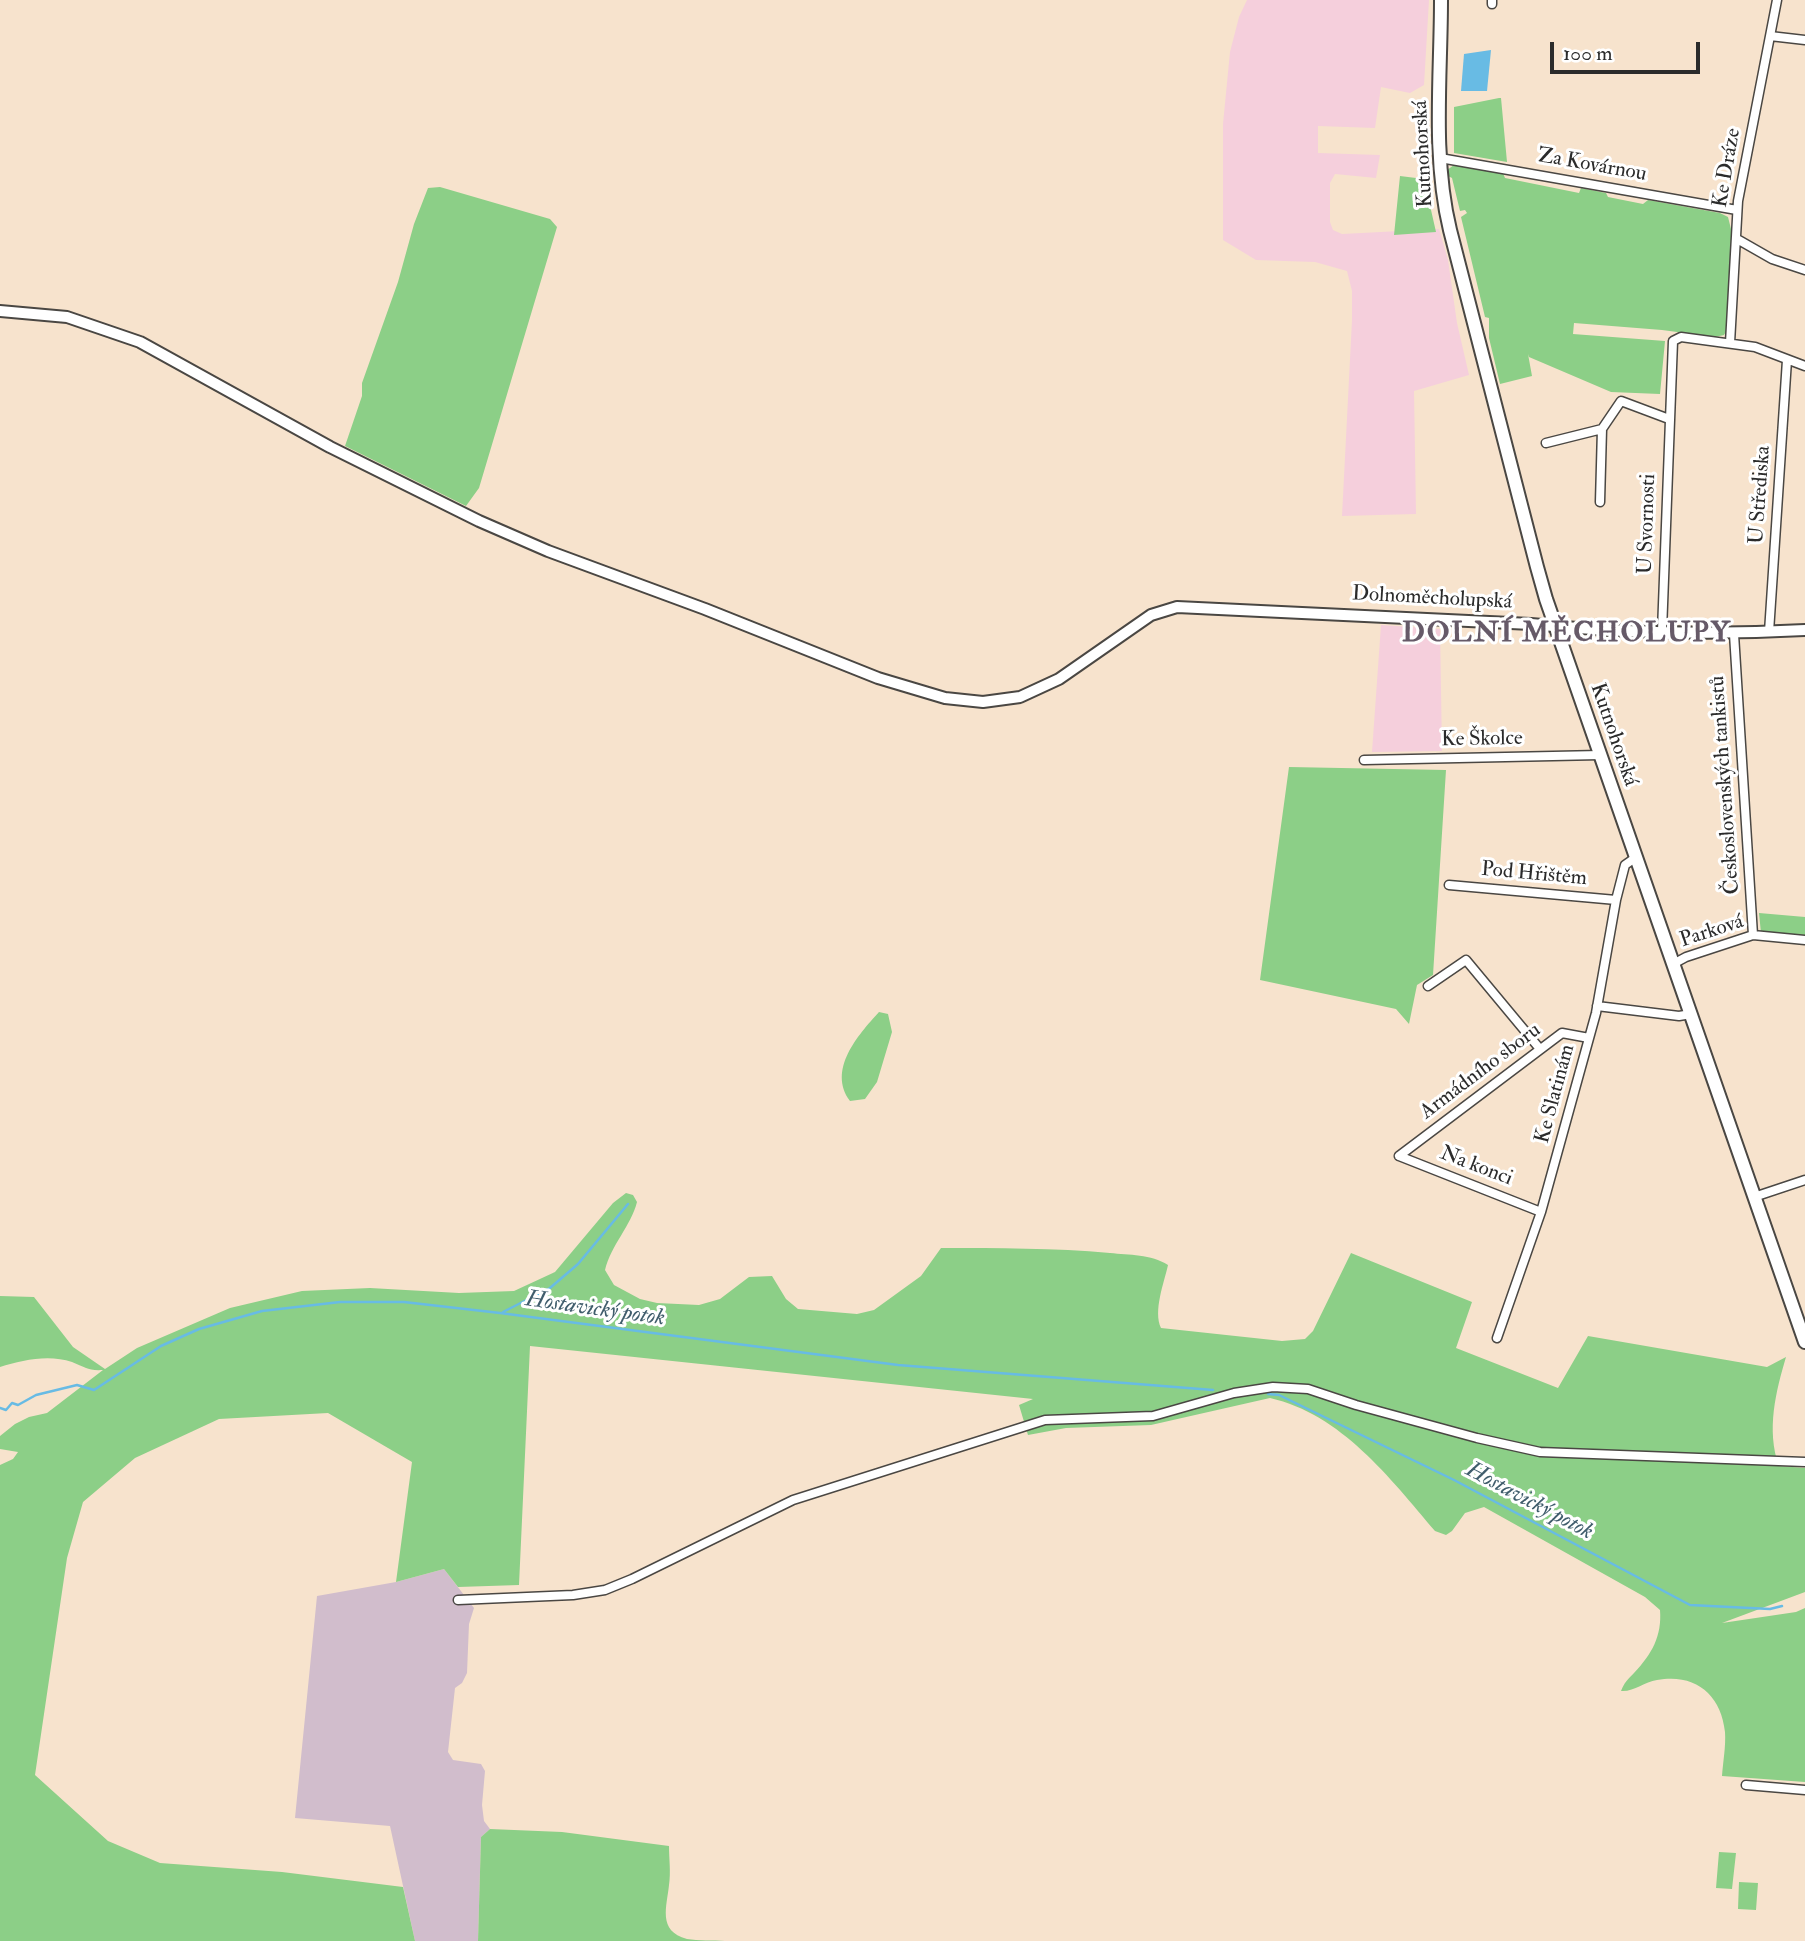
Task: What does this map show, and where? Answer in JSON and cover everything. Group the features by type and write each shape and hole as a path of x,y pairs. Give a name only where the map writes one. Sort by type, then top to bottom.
{"main road":[{"name":"Kutnohorská","path":"1441,0 1440,158 1443,197 1537,567 1555,626 1754,1197 1800,1311 1805,1342"}],"street":[{"name":"Ke Dráze","path":"1730,343 1737,210 1777,0"},
{"path":"1770,36 1805,40"},
{"name":"Za Kovárnou","path":"1440,158 1737,210"},
{"path":"1737,239 1772,259 1805,270"},
{"name":"Dolnoměcholupská","path":"0,311 67,317 140,342 330,447 536,546 878,678 945,698 983,702 1020,697 1059,679 1132,626 1163,609 1191,606 1734,634 1805,630"},
{"name":"U Svornosti","path":"1662,631 1671,345 1678,337 1730,343"},
{"path":"1730,343 1755,347 1805,366"},
{"name":"U Střediska","path":"1769,632 1787,359"},
{"path":"1600,502 1602,429 1621,401 1670,419"},
{"path":"1546,443 1602,429"},
{"name":"Československých tankistů","path":"1734,634 1753,935"},
{"name":"Ke Školce","path":"1364,760 1600,755"},
{"name":"Ke Slatinám","path":"1497,1338 1541,1212 1597,1006 1616,900 1625,866 1635,858"},
{"name":"Pod Hřištěm","path":"1449,885 1616,900"},
{"name":"Parková","path":"1673,964 1686,957 1753,935 1805,940"},
{"path":"1428,986 1466,960 1540,1049"},
{"path":"1597,1006 1679,1016 1691,1014"},
{"name":"Armádního sboru","path":"1399,1156 1562,1033 1589,1038"},
{"name":"Na konci","path":"1399,1156 1541,1212"},
{"path":"1754,1197 1805,1180"},
{"path":"458,1600 573,1595 605,1590 793,1500 1045,1420 1153,1416 1234,1393 1273,1387 1308,1389 1356,1405 1540,1452 1805,1462"},
{"path":"1746,1785 1805,1790"}],"shaded area":[{"path":"1247,0 1429,0 1424,85 1410,93 1381,87 1375,128 1318,126 1318,153 1380,155 1376,178 1335,174 1330,183 1330,222 1333,230 1342,234 1439,229 1448,260 1457,323 1469,375 1414,391 1416,514 1342,516 1352,320 1352,291 1347,271 1315,262 1256,260 1223,240 1223,124 1230,52 1239,17"},
{"path":"1381,625 1440,629 1442,751 1372,752"},
{"path":"444,1569 474,1608 469,1624 467,1673 462,1683 455,1688 448,1752 453,1760 481,1764 485,1771 482,1805 484,1821 490,1829 481,1837 478,1941 415,1941 390,1826 295,1818 317,1596 396,1582"}],"green space":[{"path":"1501,98 1507,162 1454,153 1454,107"},
{"path":"1454,165 1503,173 1505,178 1579,193 1581,188 1643,204 1648,200 1720,213 1728,217 1733,237 1727,330 1724,335 1715,337 1574,323 1573,334 1665,341 1660,394 1611,392 1529,357 1528,354 1532,376 1500,384 1489,338 1489,318 1485,317 1461,217 1467,213 1465,210 1460,211 1452,178 1448,176 1447,170"},
{"path":"1400,176 1424,179 1436,232 1394,235"},
{"path":"440,187 550,219 557,227 479,488 466,506 345,446 362,396 362,383 398,282 414,224 428,188"},
{"path":"1289,767 1446,770 1433,975 1417,985 1409,1024 1396,1009 1260,980"},
{"path":"1759,913 1805,917 1805,935 1761,933"},
{"path":"879,1012 888,1014 892,1032 877,1082 865,1099 850,1101 842,1077 844,1065 862,1031"},
{"path":"626,1193 633,1195 637,1202 605,1270 614,1285 640,1299 657,1303 699,1305 720,1299 749,1277 772,1276 786,1299 798,1309 857,1314 874,1310 921,1276 941,1248 1089,1251 1147,1257 1168,1265 1158,1314 1161,1328 1282,1341 1305,1339 1313,1331 1351,1253 1472,1302 1456,1348 1558,1388 1588,1336 1767,1367 1786,1357 1776,1397 1773,1439 1779,1466 1805,1468 1805,1592 1722,1623 1796,1612 1805,1608 1805,1782 1722,1776 1725,1732 1722,1719 1712,1697 1694,1683 1671,1679 1657,1680 1621,1691 1626,1681 1646,1659 1657,1636 1660,1610 1645,1597 1484,1507 1465,1513 1446,1535 1435,1531 1382,1470 1342,1433 1296,1406 1270,1398 1151,1425 1066,1428 1028,1435 1019,1405 1033,1399 530,1346 519,1585 458,1587 444,1569 396,1582 412,1462 328,1413 219,1419 135,1458 83,1502 67,1558 35,1775 108,1841 160,1863 282,1872 403,1887 415,1941 0,1941 0,1465 13,1459 18,1452 0,1449 0,1436 29,1417 47,1413 103,1370 90,1369 54,1358 26,1360 0,1367 0,1296 34,1297 73,1347 105,1369 137,1348 230,1308 302,1291 370,1288 459,1293 514,1291 555,1272 613,1203"},
{"path":"490,1829 562,1832 669,1846 670,1875 666,1917 671,1930 687,1939 725,1941 478,1941 481,1837"},
{"path":"1719,1852 1736,1853 1732,1889 1716,1888"},
{"path":"1739,1882 1758,1883 1756,1910 1738,1909"}],"water":[{"path":"1491,50 1487,91 1461,91 1464,54"}],"waterway":[{"path":"503,1312 550,1288 578,1264 628,1204"},
{"name":"Hostavický potok","path":"0,1408 6,1410 12,1403 18,1405 36,1395 77,1385 94,1390 161,1346 199,1329 262,1311 340,1302 404,1302 898,1365 1213,1390"},
{"name":"Hostavický potok","path":"1268,1394 1279,1395 1454,1480 1690,1605 1770,1609 1782,1606"}],"district":[{"name":"DOLNÍ MĚCHOLUPY","path":"1567,635"}]}
